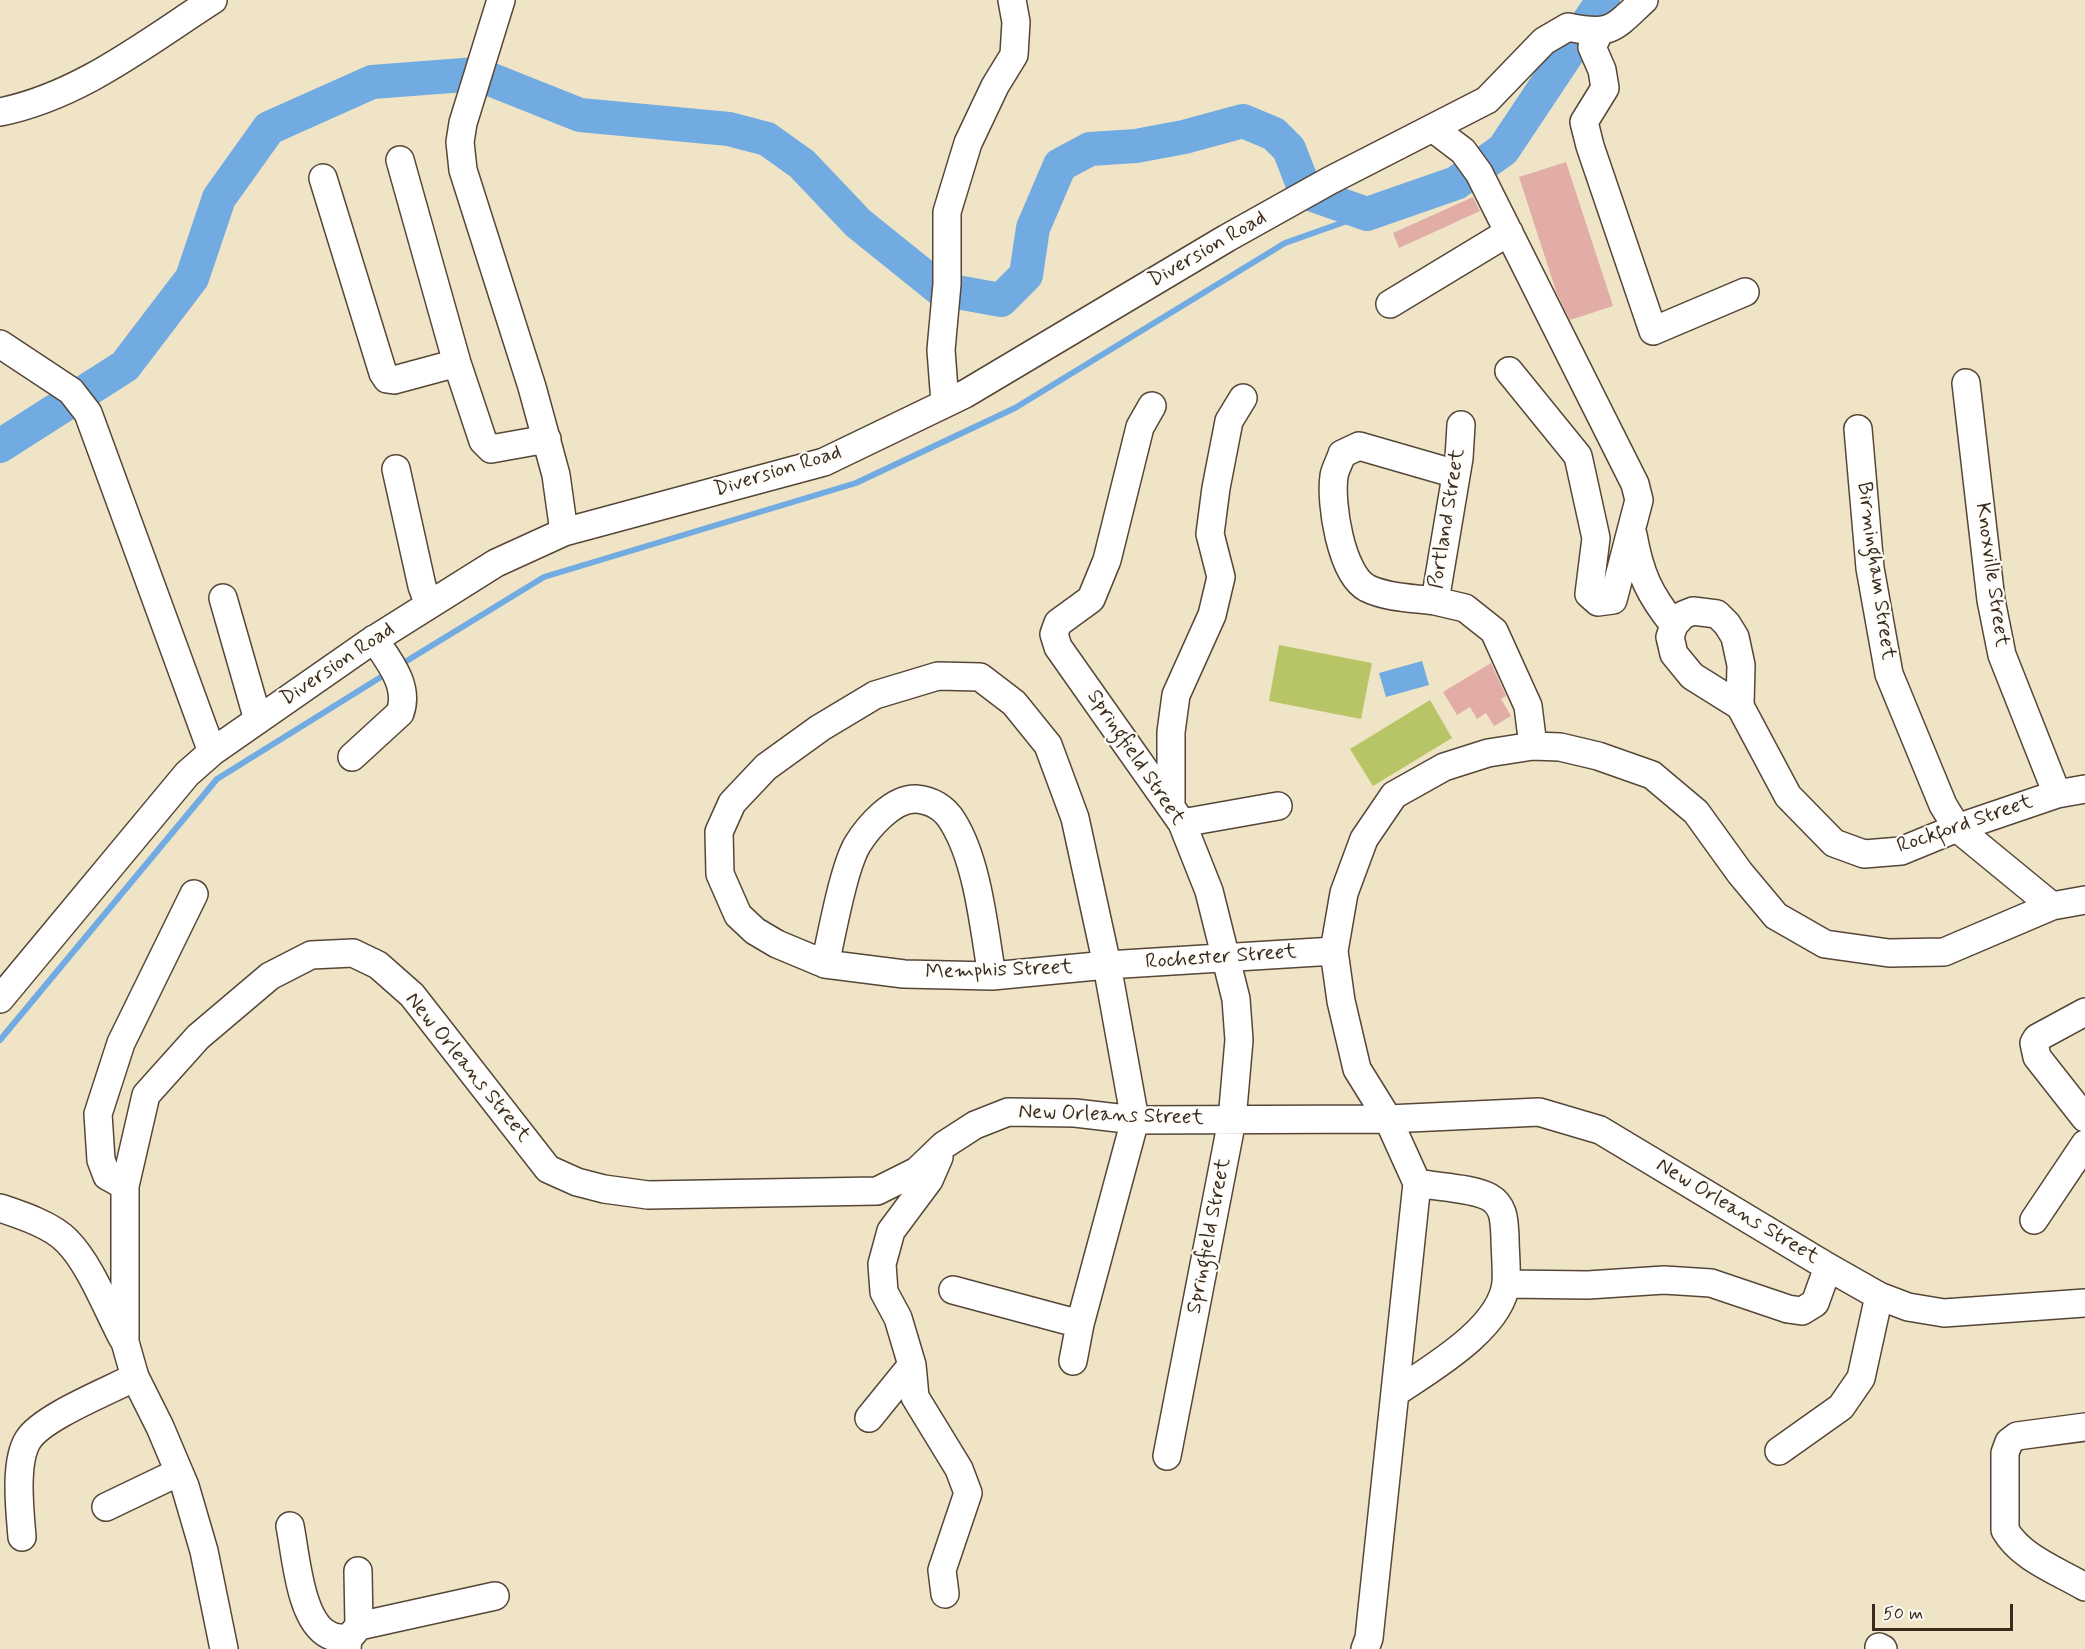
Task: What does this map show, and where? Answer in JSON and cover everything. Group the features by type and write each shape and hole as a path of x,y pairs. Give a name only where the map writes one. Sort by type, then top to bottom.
{"street":[{"path":"0,112 31,106 88,80 213,0"},
{"path":"501,0 471,93 460,142 463,170 547,440 564,532"},
{"path":"945,404 941,351 946,291 947,212 968,143 995,86 1014,55 1016,22 1012,0"},
{"name":"Diversion Road","path":"0,999 187,774 212,752 258,720 385,656 429,605 496,563 564,532 824,462 945,404 1227,238 1329,181 1487,100 1544,41 1620,22 1644,0"},
{"path":"1586,31 1602,70 1605,88 1584,122 1590,146 1653,331 1745,292"},
{"path":"1434,129 1463,151 1479,173 1635,484 1639,500 1613,600 1598,602 1590,594 1596,538 1578,456 1509,371"},
{"path":"400,160 457,363 483,441 491,449 547,440"},
{"path":"323,178 383,373 387,379 394,380 457,363"},
{"path":"1390,304 1509,232"},
{"path":"0,344 71,391 88,413 212,752"},
{"name":"Knoxville Street","path":"1966,383 1991,600 2002,655 2057,794"},
{"path":"1243,398 1228,421 1210,534 1221,577 1212,615 1176,695 1171,732 1173,782 1176,815 1278,806"},
{"name":"Springfield Street","path":"1152,406 1140,427 1107,560 1091,599 1058,623 1054,634 1058,647 1176,815 1209,891 1236,999 1239,1040 1232,1120 1167,1456"},
{"name":"Portland Street","path":"1461,426 1456,474 1436,601 1465,608 1494,630 1528,706 1533,746"},
{"name":"Birmingham Street","path":"1857,429 1870,568 1889,674 1943,805 1957,828 2052,906"},
{"path":"1436,601 1385,593 1365,587 1347,565 1335,514 1334,475 1342,454 1359,446 1456,474"},
{"path":"396,469 429,605"},
{"path":"1632,529 1639,567 1652,597 1674,625"},
{"path":"223,598 258,720"},
{"name":"Rockford Street","path":"1740,706 1692,676 1674,654 1670,637 1674,625 1683,615 1693,611 1717,614 1727,624 1735,636 1741,665 1740,706 1788,796 1834,843 1864,854 1900,851 1957,828 2057,794 2085,789"},
{"path":"352,757 400,713 403,694 385,656"},
{"name":"Memphis Street","path":"1073,1361 1080,1324 1135,1120 1107,965 1075,818 1048,745 1014,703 980,677 938,676 876,695 784,754 745,786 732,803 719,832 720,874 738,915 755,931 777,944 825,964 904,974 992,976 1107,965"},
{"path":"1365,1649 1370,1638 1417,1183 1388,1119 1357,1069 1341,1001 1334,951 1344,892 1360,850 1364,840 1394,795 1444,767 1488,753 1533,746 1569,749 1652,775 1696,812 1740,873 1776,915 1826,944 1889,953 1944,952 2052,906 2085,900"},
{"path":"825,964 857,846 879,819 897,803 907,799 941,807 953,821 977,886 992,976"},
{"path":"125,1186 107,1176 101,1160 98,1114 121,1042 194,894"},
{"name":"Rochester Street","path":"1107,965 1334,951"},
{"name":"New Orleans Street","path":"224,1649 204,1551 179,1472 135,1377 125,1342 125,1186 146,1095 198,1038 270,976 311,955 352,953 378,965 412,995 548,1168 577,1182 604,1189 648,1195 877,1191 917,1171 945,1145 975,1125 1008,1112 1075,1113 1135,1120 1232,1120 1388,1119 1539,1112 1600,1130 1828,1267 1879,1296 1908,1307 1944,1313 2085,1303"},
{"path":"2085,1012 2037,1038 2034,1043 2037,1057 2085,1118"},
{"path":"2034,1220 2085,1144"},
{"path":"945,1145 929,1180 891,1231 882,1264 884,1292 898,1318 912,1365 915,1397 959,1469 968,1493 942,1570 945,1594"},
{"path":"1395,1393 1486,1325 1499,1306 1506,1284 1504,1218 1500,1206 1489,1197 1479,1194 1417,1183"},
{"path":"1,1211 43,1226 66,1239 83,1260 125,1342"},
{"path":"1506,1284 1588,1285 1664,1280 1711,1283 1788,1309 1802,1311 1815,1303 1828,1267"},
{"path":"953,1290 1080,1324"},
{"path":"1779,1451 1840,1407 1861,1378 1879,1296"},
{"path":"869,1418 912,1365"},
{"path":"22,1537 21,1461 26,1442 39,1427 135,1377"},
{"path":"2085,1427 2027,1434 2009,1442 2005,1453 2005,1530 2011,1540 2030,1556 2085,1587"},
{"path":"106,1507 179,1472"},
{"path":"290,1526 309,1615 320,1629 331,1637 351,1638 495,1596"},
{"path":"351,1638 358,1571"}],"green space":[{"path":"1279,645 1372,663 1361,719 1269,701"},
{"path":"1430,700 1452,738 1373,786 1350,749"}],"water":[{"path":"1422,661 1429,685 1386,697 1379,673"}],"building":[{"path":"1566,162 1613,306 1570,320 1557,294 1519,177"},
{"path":"1473,197 1480,211 1399,248 1393,233"},
{"path":"1491,663 1506,696 1501,699 1511,716 1494,726 1486,713 1477,719 1470,707 1457,715 1443,692"}],"waterway":[{"path":"1313,195 1367,214 1456,183 1503,150 1603,0"},
{"path":"0,446 125,366 192,278 219,198 269,128 372,82 477,74 580,115 729,129 767,139 802,164 858,223 940,289 1001,300 1026,275 1033,228 1060,165 1090,149 1136,146 1184,137 1243,121 1274,134 1289,149 1303,185"},
{"path":"400,665 544,577 856,483 1015,408 1285,243 1367,214"},
{"path":"0,1040 217,779 389,672"}]}
